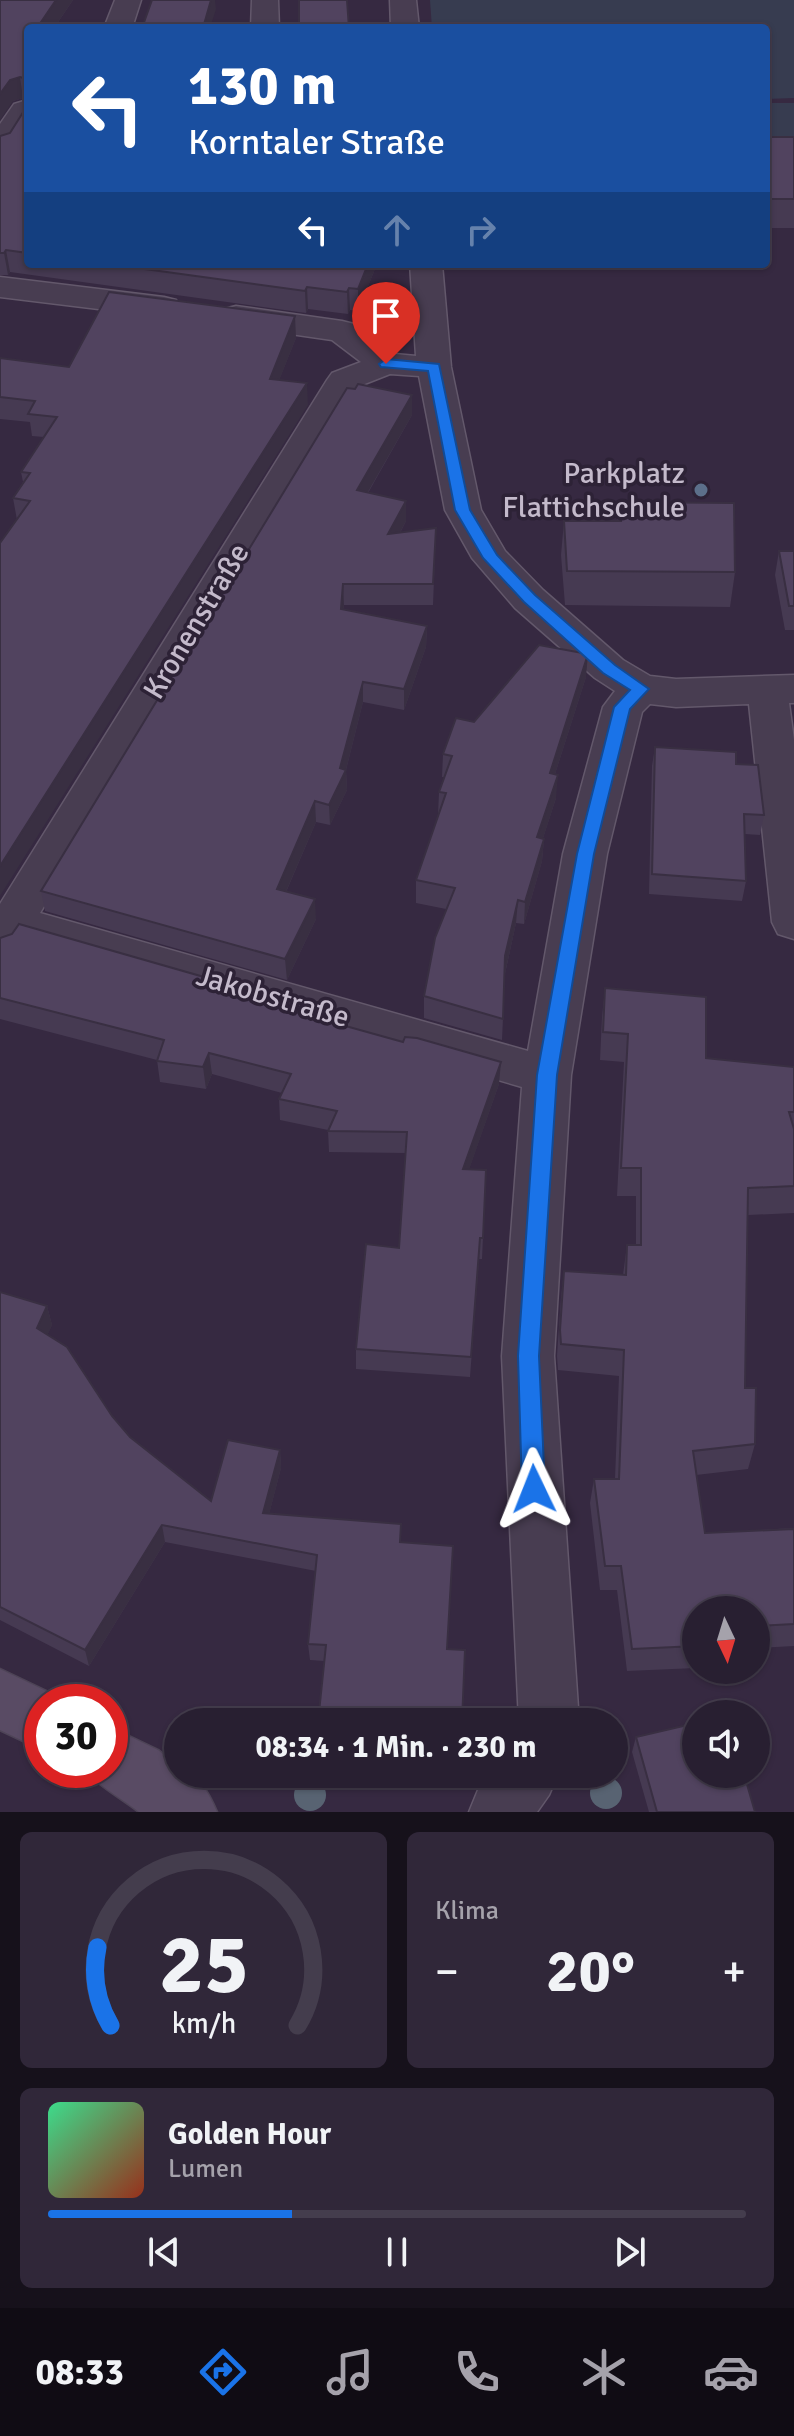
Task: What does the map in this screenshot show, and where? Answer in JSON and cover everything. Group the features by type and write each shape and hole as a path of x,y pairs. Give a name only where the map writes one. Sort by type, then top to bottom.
{"street":[{"path":"119,24 128,0"},
{"path":"265,0 265,24"},
{"path":"403,0 405,24"},
{"path":"0,147 17,109"},
{"path":"426,268 434,367 463,510 491,558 529,599 609,669 641,689 676,693 781,690 794,922"},
{"path":"0,287 342,331 386,364"},
{"name":"Kronenstraße","path":"4,927 344,380 386,364 434,367"},
{"path":"548,1708 528,1356 547,1075 585,854 623,707 641,689"},
{"name":"Jakobstraße","path":"4,927 547,1075"},
{"path":"0,1698 24,1711"},
{"path":"128,1766 186,1812"},
{"path":"500,1812 518,1788"}],"shaded area":[{"path":"430,0 794,0 794,98 770,99 770,24 432,24"},
{"path":"770,103 794,103 794,153 770,153"}],"building":[{"path":"0,0 56,0 40,24 24,24 24,78 10,80 0,94"},
{"path":"152,0 211,0 204,24 143,24"},
{"path":"299,0 347,0 349,24 299,24"},
{"path":"24,111 24,252 6,250 0,253 0,136 10,133"},
{"path":"770,137 794,137 794,199 770,199"},
{"path":"137,268 366,268 358,289 349,288 347,292 307,287 305,291"},
{"path":"109,292 295,316 270,379 307,383 0,866 0,543 30,501 13,498 30,473 21,472 57,417 28,414 35,401 0,397 0,358 69,367"},
{"path":"358,384 412,395 357,490 406,501 388,534 436,528 433,584 343,584 341,609 427,626 404,689 363,682 340,768 346,770 329,805 315,801 277,889 315,899 285,959 41,891 347,388 355,389"},
{"path":"619,502 734,503 735,572 567,571 564,521 621,521"},
{"path":"779,551 794,551 794,606 789,606"},
{"path":"539,645 588,654 550,773 558,775 537,837 544,839 525,902 518,900 505,956 503,1019 424,996 435,938 455,888 416,880 446,793 439,792 452,756 443,754 456,718 474,722"},
{"path":"655,747 736,752 736,764 758,765 764,815 744,814 746,881 652,874"},
{"path":"19,924 267,995 263,1003 403,1042 405,1037 417,1038 501,1062 463,1169 486,1170 483,1238 480,1238 471,1357 356,1349 366,1244 399,1248 407,1132 328,1131 337,1111 279,1099 291,1074 209,1053 203,1067 157,1061 164,1040 0,998 0,938 12,934"},
{"path":"605,988 706,997 706,1058 794,1067 794,1112 789,1112 794,1129 794,1186 748,1188 745,1388 756,1388 755,1444 693,1451 705,1533 794,1529 794,1624 770,1625 770,1596 682,1596 682,1647 632,1649 621,1566 605,1566 594,1479 619,1479 624,1350 561,1344 560,1330 564,1271 626,1275 627,1245 641,1245 641,1168 621,1168 628,1034 603,1032"},
{"path":"0,1292 47,1306 37,1328 67,1347 112,1416 130,1437 211,1501 228,1440 280,1450 263,1513 401,1524 400,1542 453,1546 447,1649 465,1650 463,1708 319,1708 326,1645 308,1644 317,1555 162,1525 85,1650 0,1607"},
{"path":"682,1726 682,1788 748,1788 755,1812 657,1812 636,1737"}],"place":[{"name":"Parkplatz Flattichschule","path":"701,490"}],"route":[{"path":"386,364 434,367 463,510 491,558 529,599 609,669 641,689 623,707 585,854 547,1075 528,1356 534,1489"}]}
